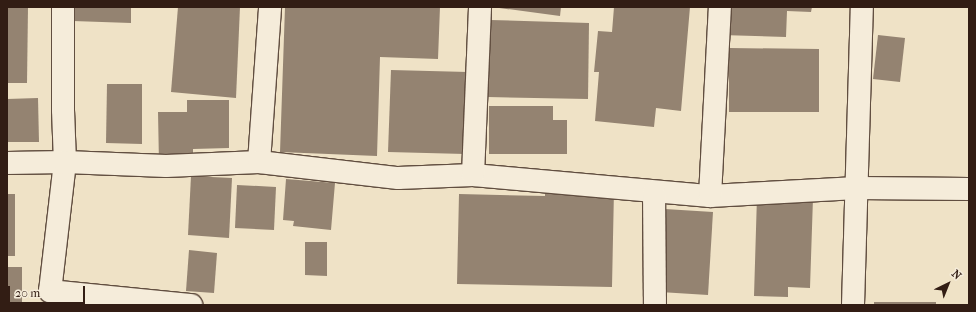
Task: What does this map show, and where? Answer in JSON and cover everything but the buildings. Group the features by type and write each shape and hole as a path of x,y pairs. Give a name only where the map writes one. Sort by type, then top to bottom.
{"street":[{"path":"63,7 63,110 65,162 50,291 191,305"},
{"path":"259,162 270,7"},
{"path":"473,175 480,7"},
{"path":"710,196 720,7"},
{"path":"848,305 853,305 862,7"},
{"path":"7,163 65,162 166,166 259,162 398,178 473,175 710,196 857,188 969,189"},
{"path":"654,192 655,305"}]}
